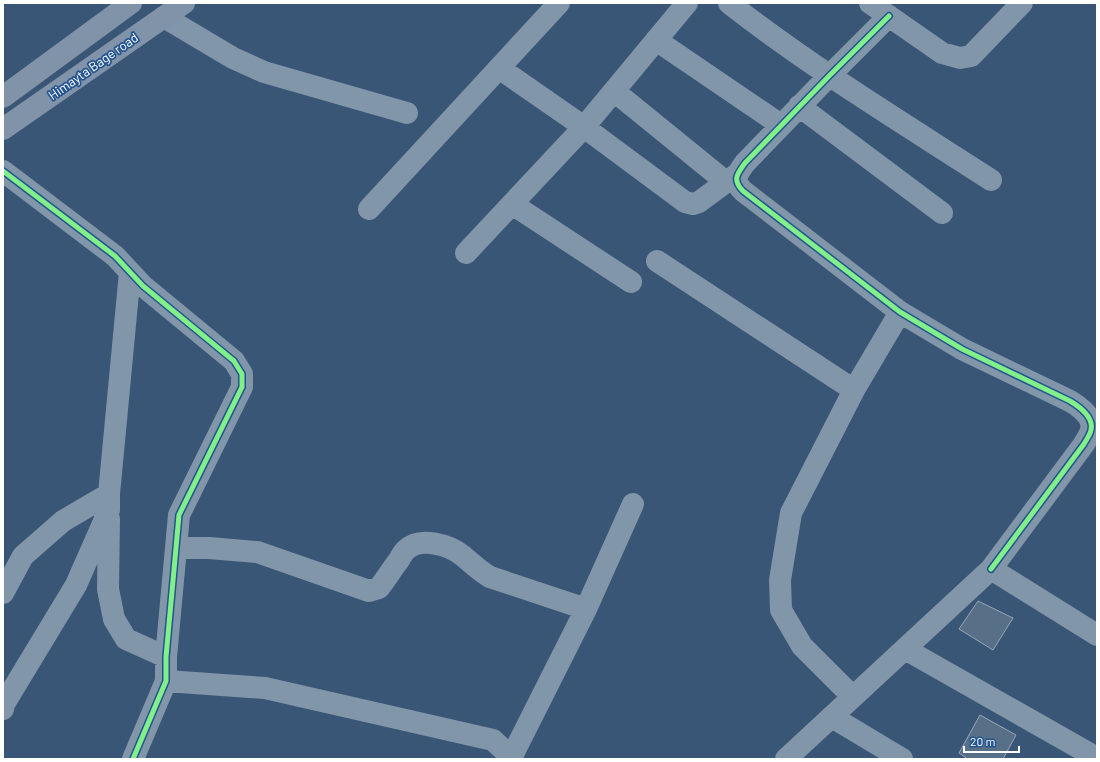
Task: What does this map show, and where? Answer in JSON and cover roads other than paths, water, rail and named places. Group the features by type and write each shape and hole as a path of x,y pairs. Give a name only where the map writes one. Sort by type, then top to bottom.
{"main road":[{"path":"3,97 131,3"},
{"name":"Himayta Bage road","path":"3,128 184,3"}],"street":[{"path":"369,209 559,3"},
{"path":"466,253 584,127 687,3"},
{"path":"729,3 765,31 830,75 991,180"},
{"path":"870,3 942,53 960,58 971,56 1022,3"},
{"path":"164,16 233,58 264,72 407,112"},
{"path":"499,68 584,127 685,202 693,204 699,202 732,178 799,106 889,16"},
{"path":"656,40 782,125"},
{"path":"614,91 736,181 738,186 743,191 900,312 962,349 1082,408 1092,425 1091,431 1084,444 992,569 786,759"},
{"path":"799,106 942,213"},
{"path":"3,171 116,256 143,286 234,362 242,374 242,387 179,515 166,657 166,681 133,759"},
{"path":"512,204 631,282"},
{"path":"656,261 854,390"},
{"path":"130,272 109,502 108,589 114,619 126,639 166,657"},
{"path":"853,697 802,646 781,610 780,580 791,513 854,390 900,312"},
{"path":"3,593 23,556 63,521 109,502"},
{"path":"3,709 4,704 76,585 109,502"},
{"path":"166,681 265,688 493,740 512,759 586,609 633,504"},
{"path":"176,548 257,552 369,591 379,588 406,549 412,545 421,543 438,544 452,548 480,572 490,577 586,609"},
{"path":"992,569 1097,635"},
{"path":"904,649 1097,758"},
{"path":"832,717 902,759"}]}
